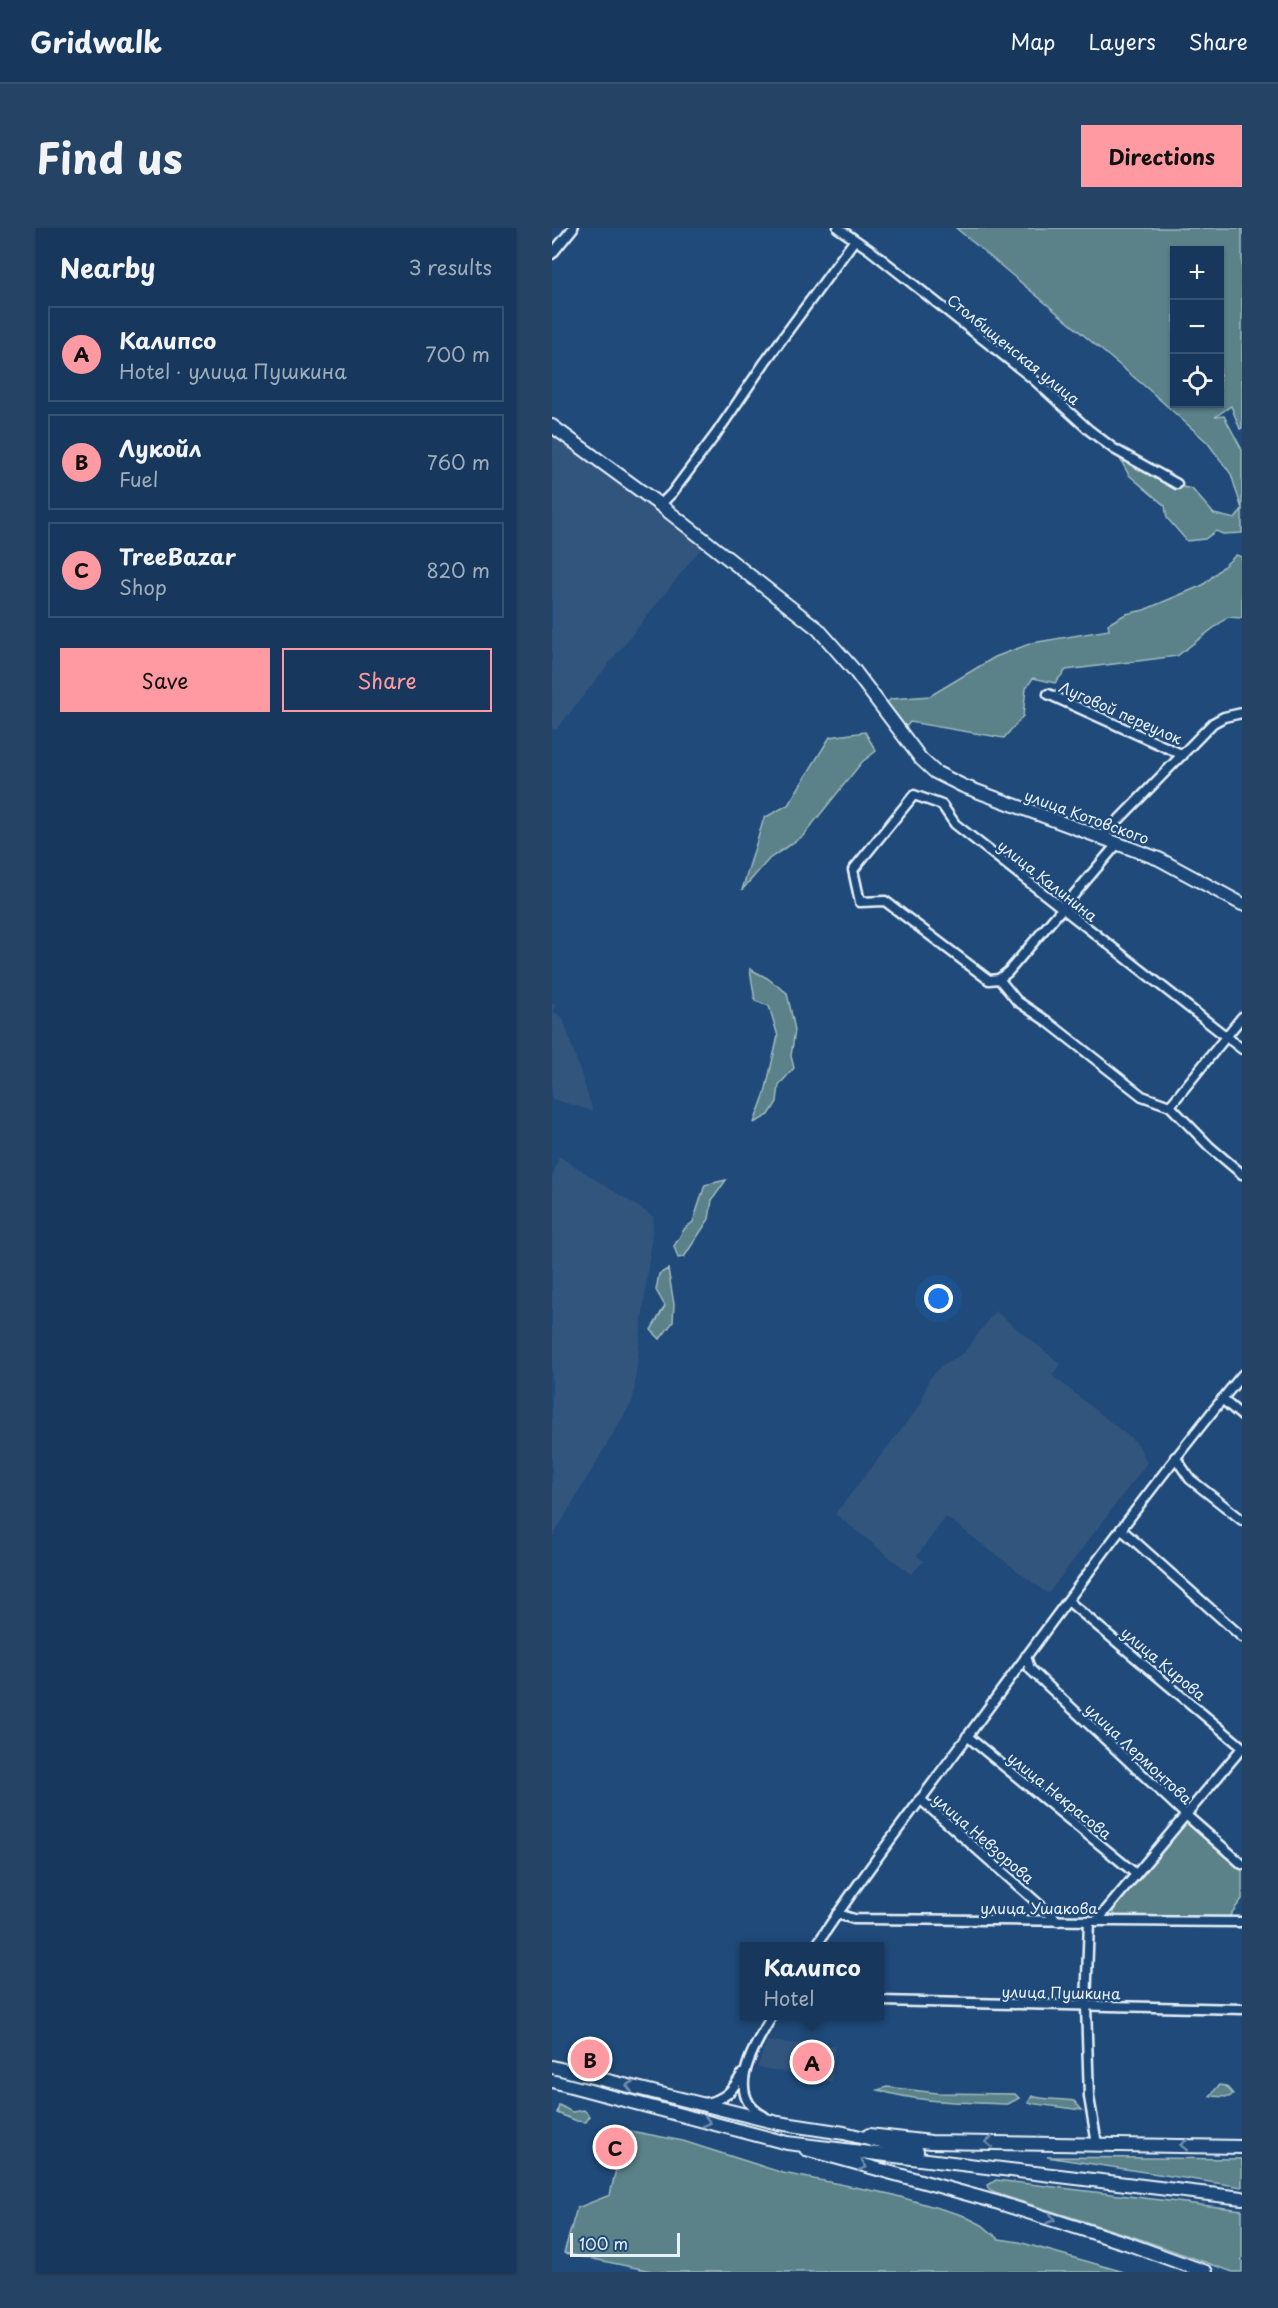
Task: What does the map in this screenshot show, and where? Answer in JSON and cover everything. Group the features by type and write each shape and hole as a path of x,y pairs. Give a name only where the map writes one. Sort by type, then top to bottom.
{"main road":[{"name":"улица Котовского","path":"552,426 660,505 818,629 854,670 921,759 935,772 963,786 1159,859 1242,904"},
{"path":"552,2067 778,2123 844,2133 931,2142 1242,2147"},
{"path":"552,2081 787,2143 1007,2206 1126,2243 1206,2272"},
{"path":"844,2133 962,2162"},
{"path":"787,2143 962,2162 1242,2198"}],"street":[{"path":"552,254 573,228"},
{"name":"Столбищенская улица","path":"838,228 870,250 1032,378 1114,449 1177,484"},
{"path":"660,505 672,493 716,434 765,362 854,241"},
{"name":"Луговой переулок","path":"1048,694 1183,755"},
{"path":"1102,837 1213,723 1242,712"},
{"name":"улица Калинина","path":"999,979 989,980 885,901 860,902 853,870 914,795 942,805 955,824 1242,1049"},
{"path":"1118,843 1008,972 999,979 1017,1001 1048,1022 1142,1096 1170,1106 1210,1147 1242,1174"},
{"path":"1170,1106 1242,1017"},
{"path":"819,1942 920,1799 1026,1656 1175,1457 1242,1375"},
{"path":"1222,1399 1242,1416"},
{"path":"1175,1457 1190,1479 1242,1520"},
{"path":"1121,1529 1242,1637"},
{"name":"улица Кирова","path":"1068,1601 1242,1747"},
{"name":"улица Лермонтова","path":"1026,1656 1030,1669 1186,1815 1242,1864"},
{"name":"улица Некрасова","path":"967,1736 1137,1874"},
{"path":"1097,2144 1089,2097 1086,2006 1093,1921 1137,1874 1242,1747"},
{"name":"улица Невзорова","path":"920,1799 1058,1921"},
{"name":"улица Ушакова","path":"837,1914 854,1920 1242,1922"},
{"name":"улица Пушкина","path":"884,2001 1242,2009"},
{"path":"701,2103 720,2100 729,2094 750,2060 770,2020"},
{"path":"750,2060 744,2078 745,2097 755,2112 778,2123"}],"shaded area":[{"path":"552,433 703,546 556,730 552,728"},
{"path":"552,1003 556,1006 553,1011 563,1018 593,1111 552,1099"},
{"path":"559,1156 654,1217 633,1400 552,1538 552,1178"},
{"path":"995,1311 1061,1364 1052,1375 1138,1444 1147,1463 1048,1594 946,1517 917,1556 924,1561 911,1574 835,1514 921,1404 928,1381 941,1366 964,1353"},
{"path":"767,2041 835,2046 832,2082 757,2067"}],"green space":[{"path":"956,228 1242,228 1242,428 1240,429 1231,406 1215,417 1224,416 1242,450 1242,509 1231,474 1207,442 1148,389"},
{"path":"1120,459 1164,483 1192,489 1214,514 1235,519 1242,509 1242,533 1223,534 1216,531 1205,539 1187,541 1167,518 1165,506 1129,475"},
{"path":"1236,555 1242,557 1242,618 1228,617 1177,656 1066,670 1055,683 1033,678 1026,688 1023,716 1004,738 910,722 905,728 885,704 891,699 930,696 995,657 1032,643 1109,630 1108,624 1126,614 1144,610 1203,585"},
{"path":"865,732 876,751 862,762 803,836 769,859 742,890 764,818 788,805 830,737"},
{"path":"750,969 787,993 795,1030 791,1056 794,1068 779,1085 777,1102 769,1115 754,1123 765,1093 778,1036 769,1006 755,1001"},
{"path":"726,1180 712,1200 709,1219 684,1257 678,1258 674,1246 685,1228 693,1222 705,1185"},
{"path":"668,1269 674,1304 673,1322 660,1339 651,1330 665,1306 656,1290 659,1274"},
{"path":"1186,1821 1242,1869 1242,1899 1228,1918 1116,1918 1112,1909"},
{"path":"1219,2085 1226,2086 1233,2094 1229,2097 1210,2096"},
{"path":"887,2087 937,2093 1015,2094 1019,2098 1008,2104 942,2101 878,2090"},
{"path":"1032,2096 1074,2101 1082,2110 1028,2103"},
{"path":"559,2105 572,2112 584,2110 590,2116 586,2122 577,2121 557,2113"},
{"path":"625,2130 683,2141 783,2173 890,2194 962,2215 982,2225 999,2239 1019,2242 1124,2272 656,2272 564,2253 577,2208 610,2195"},
{"path":"1047,2157 1242,2159 1242,2187"},
{"path":"996,2180 1242,2210 1242,2272 1233,2272 1137,2238 995,2193 989,2190 988,2185"}],"place":[{"name":"Лукойл","path":"590,2059"},
{"name":"Калипсо","path":"812,2062"},
{"name":"TreeBazar","path":"615,2147"}]}
